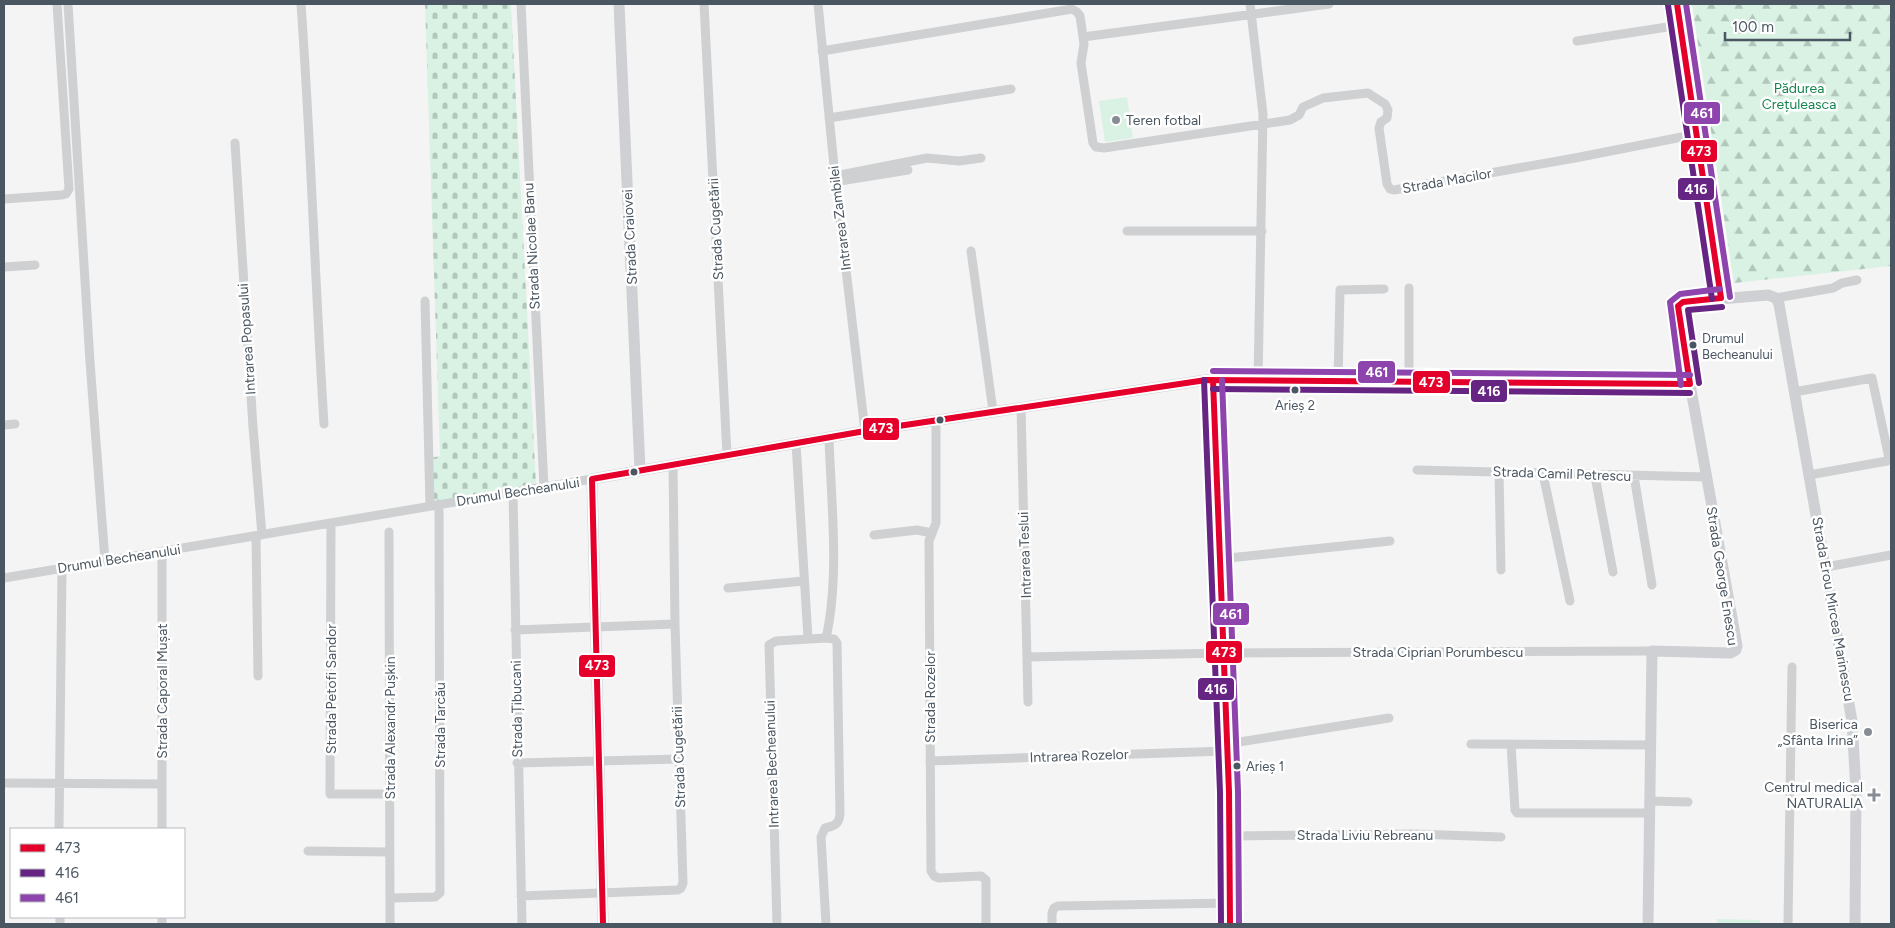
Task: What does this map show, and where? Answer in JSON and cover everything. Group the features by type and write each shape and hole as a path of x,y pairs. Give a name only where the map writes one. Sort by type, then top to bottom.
{"street":[{"path":"4,199 62,195 66,194 69,188 57,4"},
{"path":"68,4 90,362 105,561"},
{"path":"301,4 307,94 315,289 324,424"},
{"name":"Strada Nicolae Banu","path":"521,4 544,488"},
{"name":"Strada Craiovei","path":"619,4 640,470"},
{"name":"Strada Cugetării","path":"704,4 728,455"},
{"name":"Intrarea Zambilei","path":"818,4 835,178 865,432"},
{"path":"1250,4 1262,90 1263,114 1258,381"},
{"path":"1083,37 1329,4"},
{"path":"1676,4 1721,298"},
{"path":"822,51 1072,9 1080,16 1084,51 1081,62 1093,143 1096,147 1104,148 1262,124"},
{"path":"1577,41 1680,25"},
{"path":"829,118 1011,89"},
{"name":"Strada Macilor","path":"1262,124 1290,120 1304,108 1323,98 1368,93 1385,104 1388,110 1388,118 1381,122 1379,128 1387,184 1390,189 1394,190 1697,134"},
{"name":"Intrarea Popasului","path":"235,143 259,536 258,676"},
{"path":"835,178 927,158 959,160 980,158"},
{"path":"835,178 908,170"},
{"path":"1128,231 1262,231"},
{"path":"971,252 993,411"},
{"path":"4,267 35,265"},
{"path":"1776,298 1833,288 1842,283 1857,280"},
{"path":"1408,288 1410,383"},
{"path":"1338,382 1340,290 1384,289"},
{"name":"Strada George Enescu","path":"1652,651 1730,653 1736,650 1678,306 1683,302 1721,298 1768,295 1776,298"},
{"name":"Strada Erou Mircea Marinescu","path":"1776,298 1779,304 1849,701 1854,745 1856,791 1855,924"},
{"path":"425,301 435,505"},
{"path":"1794,392 1872,378 1889,458 1887,461 1809,475"},
{"path":"1213,380 1227,747 1230,924"},
{"name":"Drumul Becheanului","path":"4,578 592,480 796,443 993,411 1213,380 1690,384"},
{"name":"Intrarea Teslui","path":"1020,407 1028,702"},
{"name":"Strada Rozelor","path":"936,421 936,523 929,541 931,871 934,876 939,878 981,876 984,878 986,880 986,924"},
{"path":"4,425 15,424"},
{"path":"826,924 821,837 825,828 834,826 840,820 840,716 837,643 834,638 826,638 830,618 833,580 829,438"},
{"path":"796,443 808,638"},
{"name":"Strada Cugetării","path":"522,896 678,890 681,888 673,465"},
{"name":"Strada Camil Petrescu","path":"1417,470 1595,476 1706,477"},
{"path":"1499,472 1501,570"},
{"path":"1543,474 1570,601"},
{"path":"1595,476 1613,572"},
{"path":"1634,476 1652,585"},
{"path":"592,480 603,924"},
{"name":"Strada Țibucani","path":"512,493 522,924"},
{"name":"Strada Tarcău","path":"390,898 435,897 439,895 440,890 435,505"},
{"name":"Strada Petofi Sandor","path":"330,523 330,794 391,794"},
{"path":"874,535 917,530 932,533"},
{"name":"Strada Alexandr Pușkin","path":"389,532 390,924"},
{"path":"1219,558 1390,541"},
{"name":"Strada Caporal Mușat","path":"162,553 162,828"},
{"path":"1826,567 1891,555"},
{"path":"59,828 62,569"},
{"path":"728,588 804,581"},
{"path":"515,630 675,624"},
{"name":"Intrarea Becheanului","path":"777,924 769,645 776,641 826,638"},
{"path":"1648,924 1652,651"},
{"name":"Strada Ciprian Porumbescu","path":"1027,657 1224,653 1652,651"},
{"path":"1788,924 1792,667"},
{"name":"Intrarea Rozelor","path":"930,761 1227,747 1389,718"},
{"path":"1471,744 1651,745"},
{"path":"1511,744 1514,810 1517,813 1650,813"},
{"path":"517,762 679,759"},
{"path":"4,783 58,785 161,784"},
{"path":"1650,801 1688,802"},
{"name":"Strada Liviu Rebreanu","path":"1229,836 1416,834 1502,837"},
{"path":"308,851 390,852"},
{"path":"1052,924 1052,913 1054,908 1058,906 1229,903"}],"green space":[{"path":"425,4 511,4 536,485 430,505 430,458 440,456"},
{"name":"Pădurea Crețuleasca","path":"1692,4 1891,4 1891,266 1734,283"},
{"name":"Teren fotbal","path":"1127,97 1133,138 1105,142 1099,101"},
{"path":"1717,919 1760,920 1759,924 1717,924"}],"transit line":[{"name":"473","path":"1677,4 1721,298"},
{"name":"461","path":"1686,4 1730,297"},
{"name":"416","path":"1668,5 1712,299"},
{"name":"461","path":"1681,385 1670,302 1680,294 1720,289"},
{"name":"473","path":"1690,384 1678,306 1683,302 1721,298"},
{"name":"416","path":"1699,383 1688,310 1722,307"},
{"name":"461","path":"1213,371 1690,375"},
{"name":"416","path":"1204,380 1220,792 1221,924"},
{"name":"473","path":"603,924 592,479 865,431 1206,380 1690,384"},
{"name":"473","path":"1213,380 1229,792 1230,924"},
{"name":"461","path":"1222,380 1238,792 1239,924"},
{"name":"416","path":"1213,389 1690,393"}],"place":[{"name":"Teren fotbal","path":"1116,120"},
{"name":"Drumul Becheanului","path":"1693,345"},
{"name":"Arieș 2","path":"1295,390"},
{"name":"Biserica „Sfânta Irina”","path":"1868,732"},
{"name":"Arieș 1","path":"1237,766"},
{"name":"Centrul medical NATURALIA","path":"1874,795"}]}
